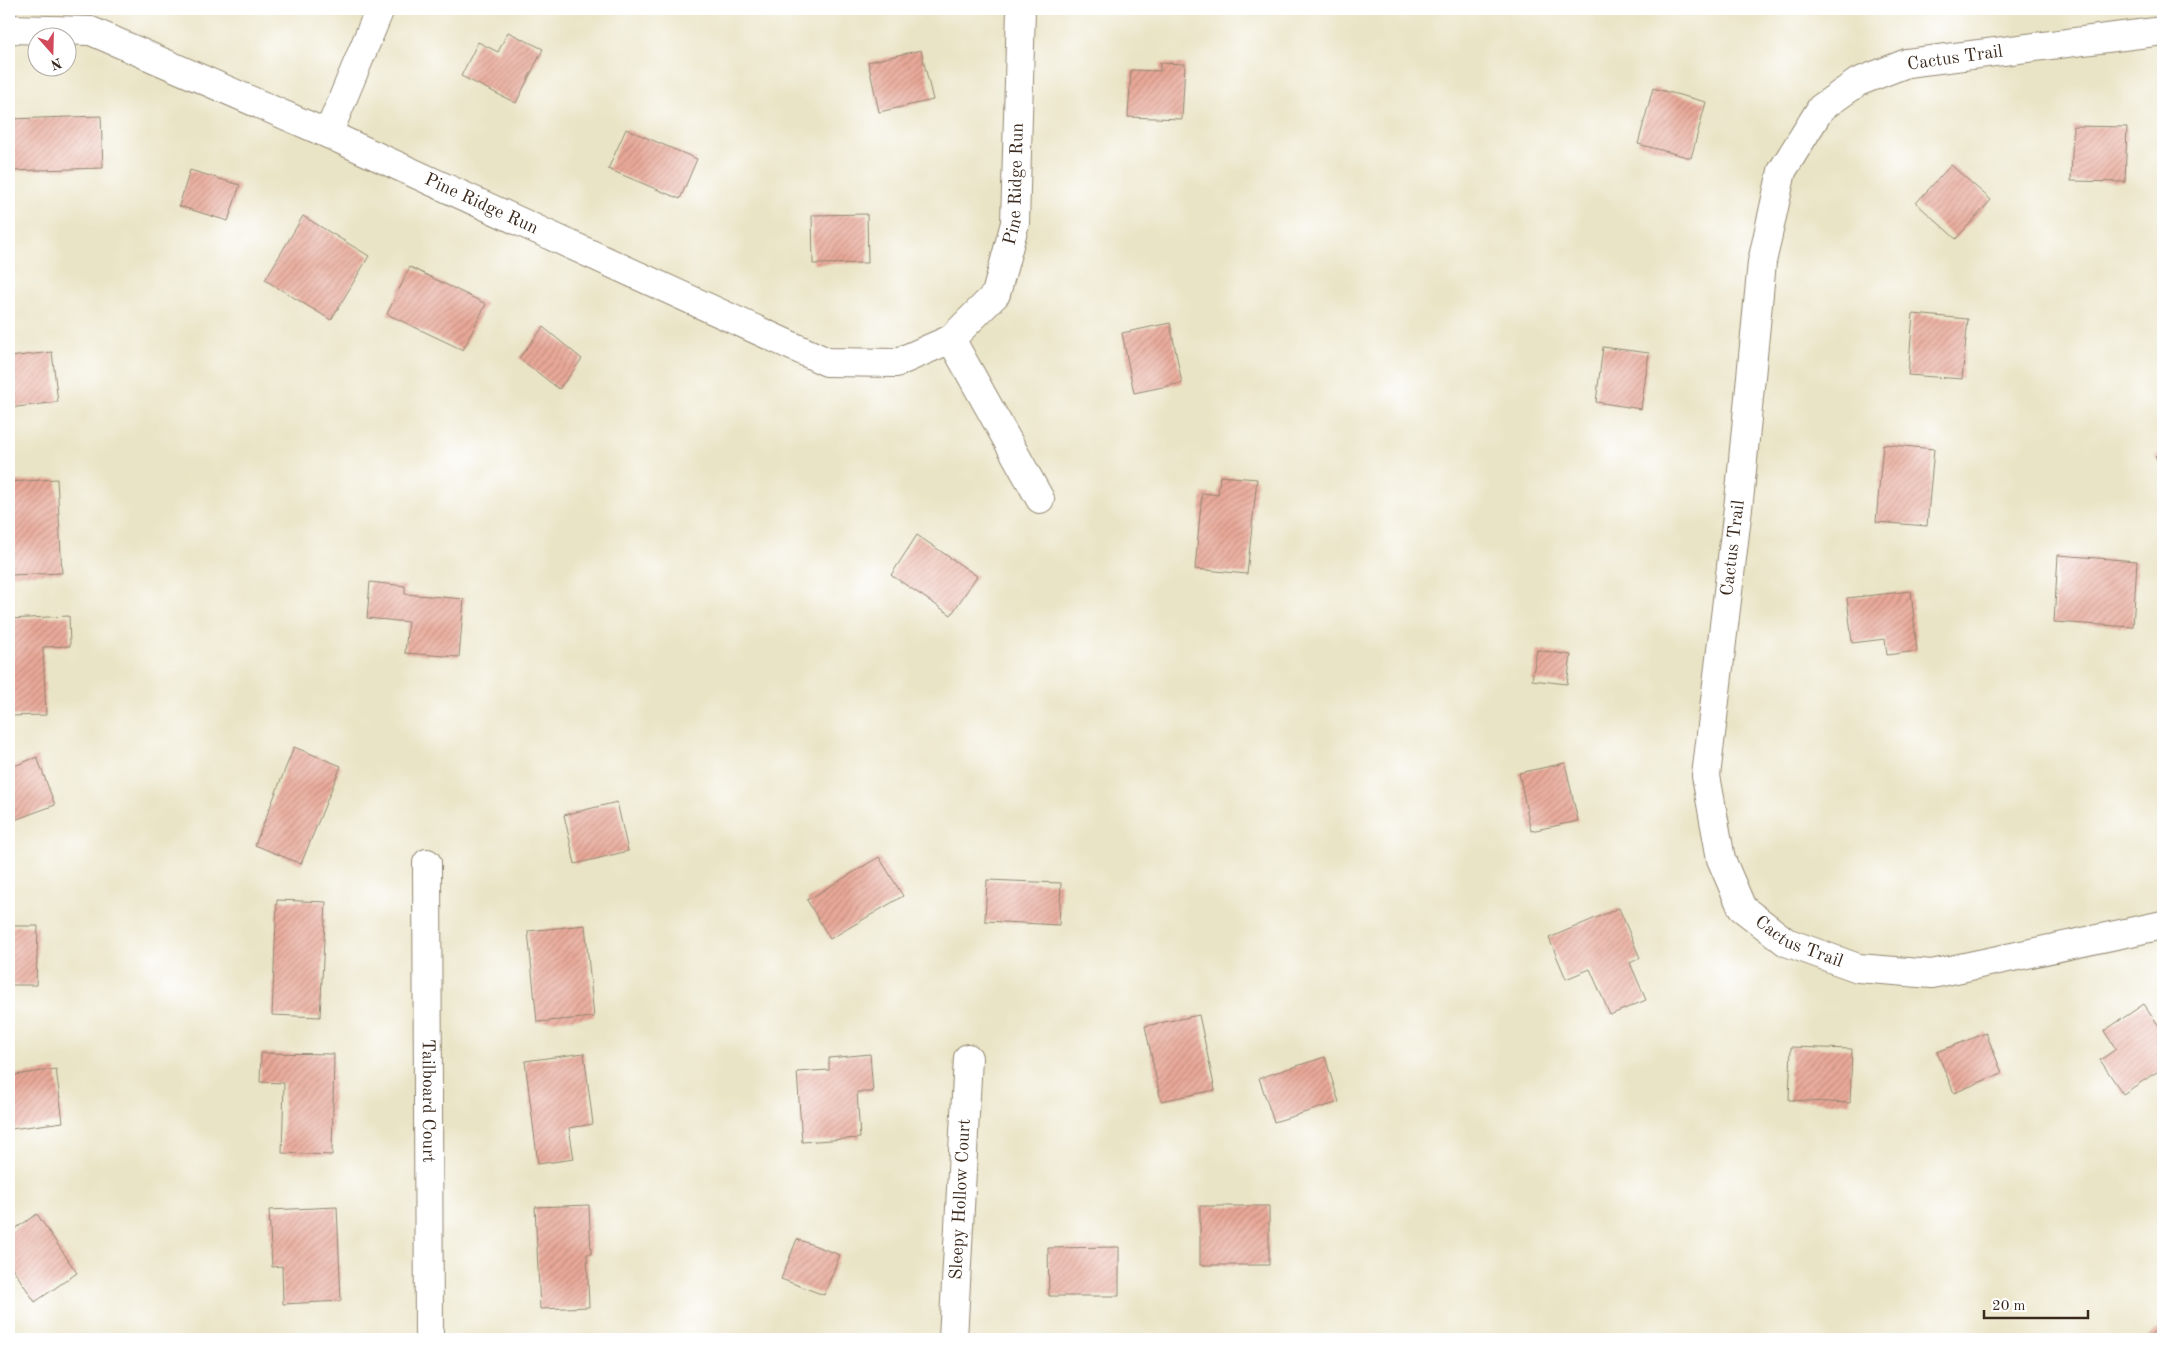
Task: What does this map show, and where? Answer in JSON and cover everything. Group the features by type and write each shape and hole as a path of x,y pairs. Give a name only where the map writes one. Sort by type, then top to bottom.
{"street":[{"path":"328,134 380,9"},
{"name":"Pine Ridge Run","path":"9,29 91,31 328,134 827,362 896,363 951,339 996,294 1015,223 1021,9"},
{"name":"Cactus Trail","path":"2163,31 1907,63 1858,82 1822,108 1782,171 1762,262 1740,491 1706,776 1721,859 1742,908 1786,942 1858,968 1932,974 2163,925"},
{"path":"951,339 1040,499"},
{"name":"Tailboard Court","path":"427,863 429,1339"},
{"name":"Sleepy Hollow Court","path":"953,1339 968,1058"}],"building":[{"path":"508,32 543,49 516,103 461,76 478,42 498,52"},
{"path":"921,50 933,100 879,112 868,62"},
{"path":"1160,63 1185,64 1182,119 1128,117 1131,70 1160,71"},
{"path":"1653,88 1706,102 1691,158 1638,144"},
{"path":"101,116 103,168 9,171 9,119"},
{"path":"2073,126 2127,127 2125,182 2071,181"},
{"path":"626,129 697,159 680,199 608,169"},
{"path":"1951,165 1991,200 1956,239 1916,203"},
{"path":"190,170 240,185 228,221 179,206"},
{"path":"867,214 868,263 813,264 812,215"},
{"path":"303,216 369,256 331,320 265,280"},
{"path":"410,267 486,304 463,350 387,314"},
{"path":"1913,314 1968,319 1962,379 1908,375"},
{"path":"1170,323 1182,383 1134,393 1122,333"},
{"path":"543,327 582,359 559,389 519,358"},
{"path":"1603,347 1649,353 1641,409 1596,402"},
{"path":"52,352 58,402 9,408 9,357"},
{"path":"1883,444 1934,449 1927,526 1876,522"},
{"path":"2163,451 2163,470 2155,456"},
{"path":"1220,476 1257,479 1247,574 1195,569 1202,493 1218,495"},
{"path":"57,479 62,573 9,575 9,482"},
{"path":"917,535 977,576 951,615 891,575"},
{"path":"2058,555 2137,561 2133,627 2054,622"},
{"path":"370,582 405,586 405,594 464,599 459,657 405,653 408,622 367,618"},
{"path":"1911,591 1917,651 1887,655 1885,639 1852,643 1847,598"},
{"path":"69,616 70,646 43,647 46,715 9,716 9,619"},
{"path":"1537,650 1571,655 1567,684 1532,680"},
{"path":"294,747 341,766 301,864 255,845"},
{"path":"37,757 55,805 9,822 9,768"},
{"path":"1565,763 1578,821 1531,831 1519,773"},
{"path":"617,802 628,851 575,864 564,815"},
{"path":"879,857 903,896 830,939 807,900"},
{"path":"987,880 1061,883 1059,925 985,921"},
{"path":"277,900 326,902 320,1017 272,1015"},
{"path":"1619,908 1640,958 1630,963 1646,1000 1610,1015 1590,969 1566,979 1549,938"},
{"path":"585,925 594,1017 537,1022 528,931"},
{"path":"9,926 38,926 36,985 9,985"},
{"path":"2144,1004 2163,1032 2163,1068 2123,1094 2100,1060 2116,1049 2104,1031"},
{"path":"1199,1015 1215,1090 1161,1101 1145,1026"},
{"path":"1986,1033 2002,1073 1954,1093 1937,1052"},
{"path":"1791,1047 1852,1049 1850,1103 1789,1100"},
{"path":"261,1053 334,1054 332,1155 282,1153 284,1083 260,1082"},
{"path":"584,1053 593,1124 569,1128 574,1159 538,1164 525,1061"},
{"path":"870,1054 873,1092 857,1092 860,1138 802,1142 797,1072 829,1070 829,1058"},
{"path":"1325,1057 1339,1102 1274,1122 1259,1078"},
{"path":"56,1069 63,1122 11,1129 9,1076"},
{"path":"589,1205 591,1254 587,1254 589,1307 540,1309 535,1207"},
{"path":"1200,1206 1269,1206 1269,1265 1200,1265"},
{"path":"337,1207 341,1301 283,1304 282,1266 272,1267 269,1210"},
{"path":"37,1214 77,1273 35,1302 9,1263 9,1233"},
{"path":"797,1239 840,1255 824,1295 781,1279"},
{"path":"1119,1247 1119,1296 1049,1296 1048,1248"},
{"path":"2163,1325 2163,1339 2147,1339"}]}
